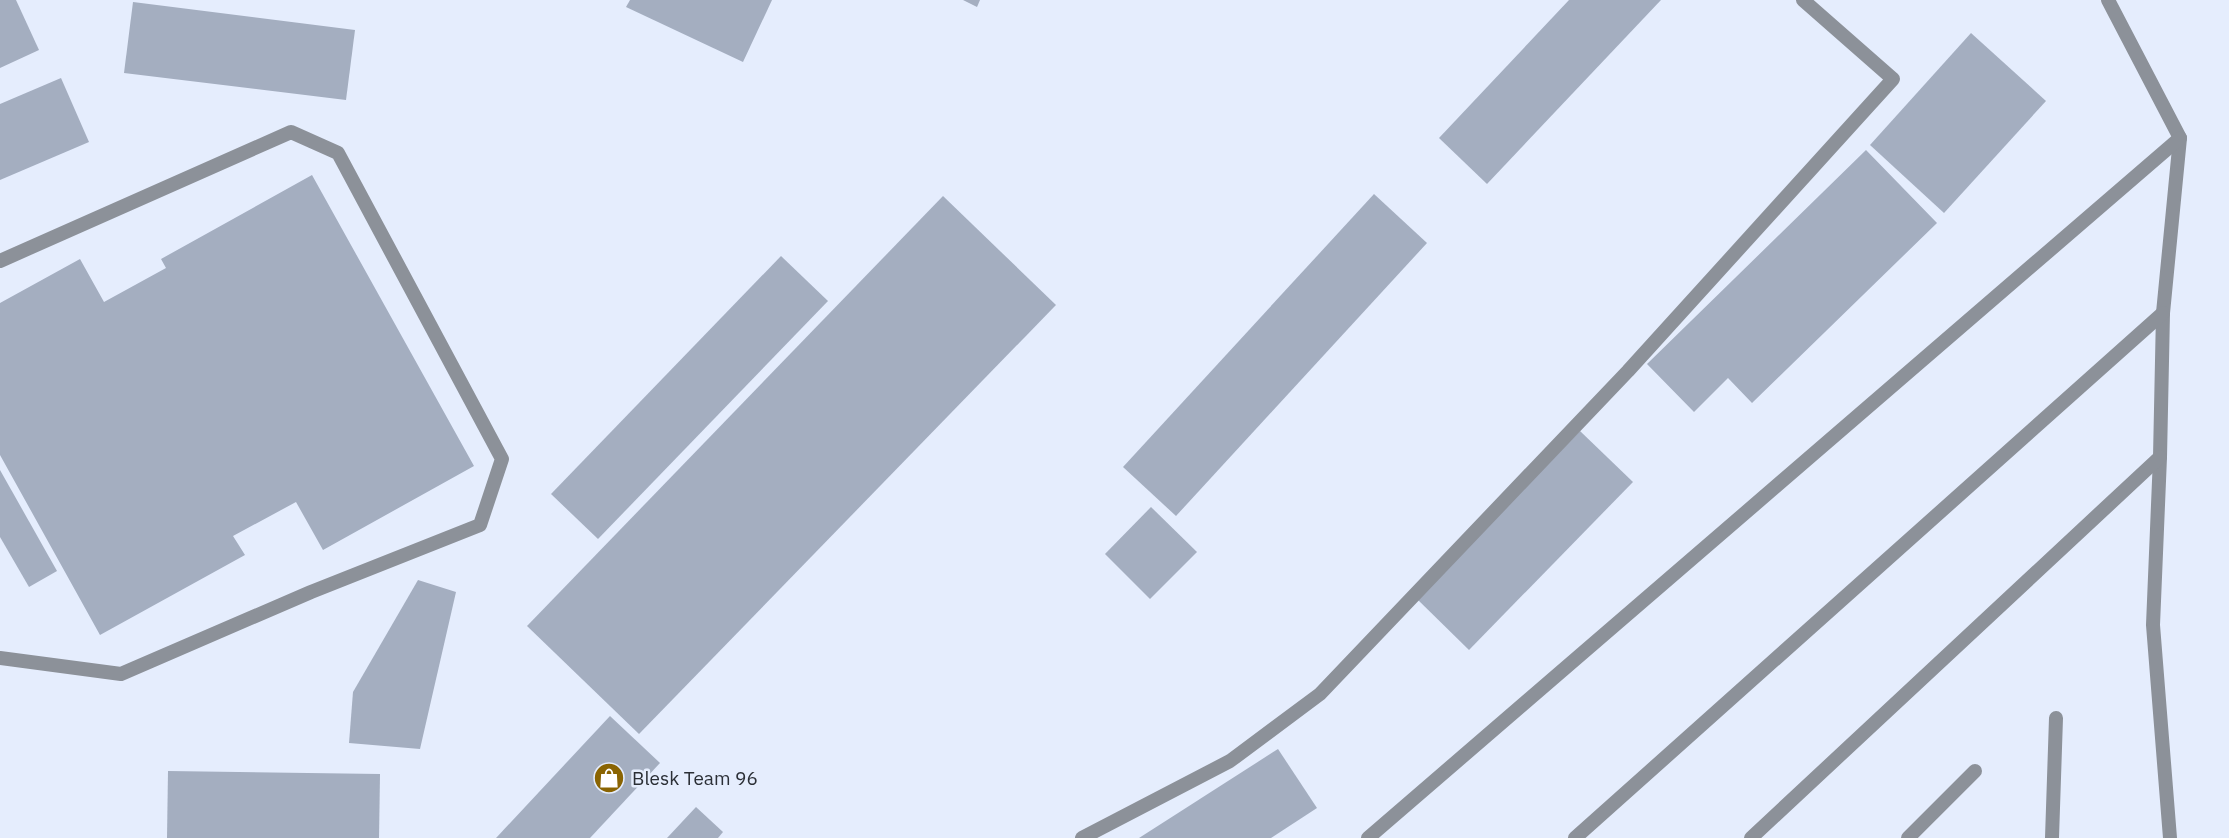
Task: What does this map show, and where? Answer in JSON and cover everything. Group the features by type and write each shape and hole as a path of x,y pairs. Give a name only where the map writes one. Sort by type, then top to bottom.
{"lane":[{"path":"1082,838 1230,761 1320,694 1628,371 1894,79 1803,0"},
{"path":"2108,0 2180,138 2163,313 2161,457 2153,625 2170,838"},
{"path":"0,261 291,132 338,153 502,459 480,525 121,674 0,658"},
{"path":"1368,838 2180,138"},
{"path":"1575,838 2163,313"},
{"path":"1751,838 2161,457"},
{"path":"2052,838 2056,718"},
{"path":"1908,838 1975,771"}],"building":[{"path":"0,0 16,0 39,50 0,68"},
{"path":"630,0 772,0 743,62 626,7"},
{"path":"963,0 980,0 977,7"},
{"path":"1569,0 1661,0 1487,184 1439,138"},
{"path":"133,2 355,30 346,100 124,73"},
{"path":"1971,33 2046,101 1944,213 1870,145"},
{"path":"61,78 89,142 0,180 0,104"},
{"path":"1866,150 1937,223 1752,403 1728,378 1694,412 1647,364"},
{"path":"312,175 474,466 323,550 296,502 233,536 245,555 100,635 0,455 0,303 80,259 104,302 166,268 161,259"},
{"path":"1374,194 1427,243 1176,516 1123,467"},
{"path":"943,196 1056,305 639,734 527,626"},
{"path":"781,256 828,301 598,539 551,494"},
{"path":"1580,431 1633,482 1469,650 1416,598"},
{"path":"0,470 57,571 29,587 0,537"},
{"path":"1151,507 1197,552 1150,599 1105,554"},
{"path":"418,580 456,592 420,749 349,743 353,692"},
{"path":"610,716 660,763 590,838 496,838"},
{"path":"1278,749 1317,808 1271,838 1139,838"},
{"path":"168,771 380,774 379,838 167,838"},
{"path":"696,807 723,832 718,838 667,838"}],"place":[{"name":"Blesk Team 96","path":"609,778"}]}
